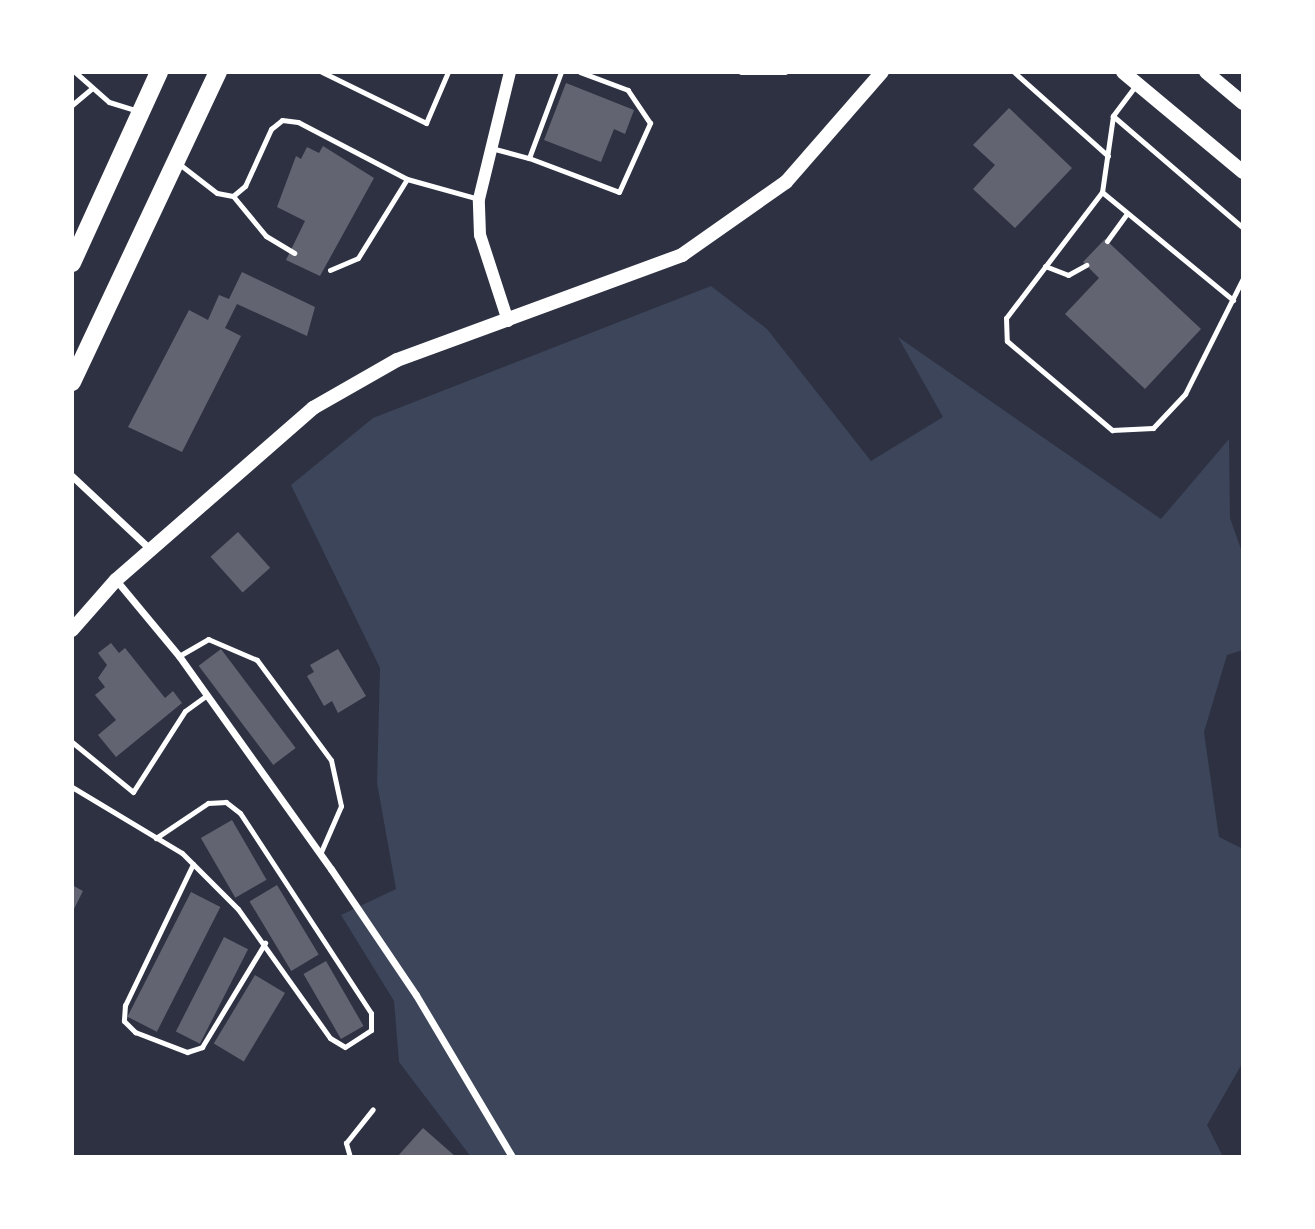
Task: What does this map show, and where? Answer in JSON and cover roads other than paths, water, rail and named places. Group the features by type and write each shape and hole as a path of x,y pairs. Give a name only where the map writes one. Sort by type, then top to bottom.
{"highway":[{"path":"72,263 159,72"},
{"path":"72,382 218,72"}],"main road":[{"path":"72,630 116,580 313,408 397,360 682,255 730,227 786,182 882,72"},
{"path":"1123,72 1243,172"},
{"path":"1206,72 1243,103"}],"street":[{"path":"506,74 495,149 479,199 480,235 508,321"},
{"path":"72,476 150,549"},
{"path":"116,580 178,656 320,854 416,995 512,1157"}],"lane":[{"path":"75,72 108,102 141,112"},
{"path":"322,72 426,123 448,72"},
{"path":"529,159 561,72"},
{"path":"495,149 619,192 650,123 628,90 580,72"},
{"path":"741,72 785,72"},
{"path":"1014,72 1108,156"},
{"path":"1137,83 1114,116 1102,192 1006,318 1007,341 1112,430 1136,432 1166,420 1243,278"},
{"path":"72,104 92,88"},
{"path":"1114,116 1243,228"},
{"path":"233,195 245,186 271,130 282,120 407,179 479,199"},
{"path":"174,161 218,193 233,195 266,236 294,253"},
{"path":"330,270 358,258 407,179"},
{"path":"1102,192 1233,300"},
{"path":"1107,241 1127,213"},
{"path":"1045,266 1068,275 1086,265"},
{"path":"178,656 208,639 257,660 331,760 341,806 320,854"},
{"path":"72,742 133,792 185,711 206,696"},
{"path":"72,787 193,864 265,943 330,1038 345,1046 371,1030 371,1013 240,813 226,802 208,803 156,838"},
{"path":"193,864 125,1005 124,1021 135,1032 187,1052 202,1047 265,943"},
{"path":"350,1157 346,1143 373,1109"}]}
